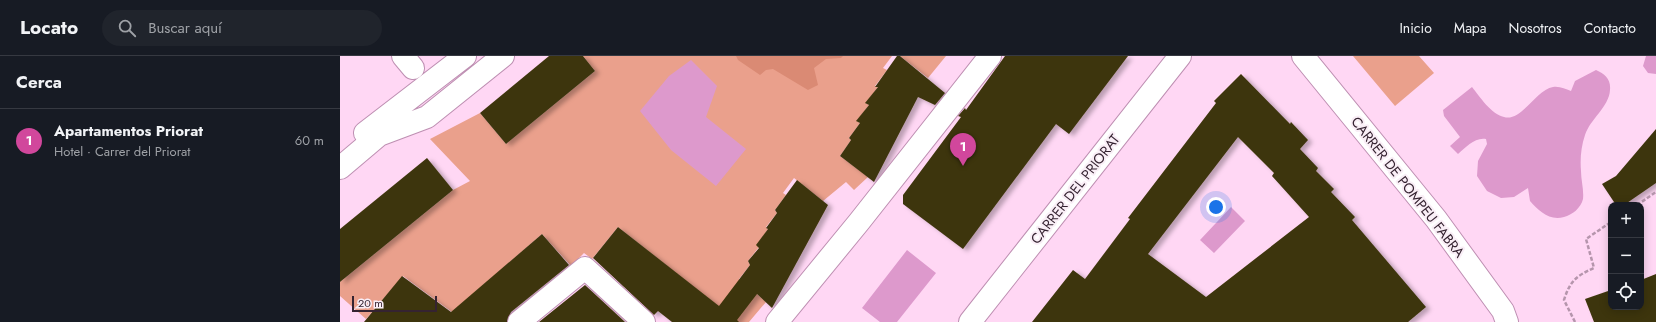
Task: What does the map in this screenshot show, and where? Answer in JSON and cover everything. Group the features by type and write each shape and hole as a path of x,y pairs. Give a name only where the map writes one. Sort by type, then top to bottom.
{"street":[{"path":"340,152 465,56"},
{"path":"340,168 378,135 427,117 502,56"},
{"path":"777,322 864,216 990,56"},
{"name":"CARRER DEL PRIORAT","path":"970,322 1180,56"},
{"name":"CARRER DE POMPEU FABRA","path":"1303,56 1436,220 1500,318"},
{"path":"519,322 585,268 644,322"}],"path":[{"path":"1641,202 1656,192"},
{"path":"1575,322 1564,300 1568,288 1578,276 1594,268 1586,239 1608,224"}],"shaded area":[{"path":"583,56 892,56 883,68 887,70 875,86 878,87 866,103 869,105 857,121 860,123 849,138 851,140 840,156 868,177 854,190 846,182 823,201 794,178 783,193 786,195 775,210 777,213 766,227 768,229 757,245 759,247 748,261 750,265 739,279 766,302 749,322 738,322 618,227 592,259 584,253 571,266 542,234 452,312 403,276 366,319 340,296 340,282 453,190 470,181 430,139 480,113 506,144 595,71"},
{"path":"736,56 843,56 841,58 826,59 814,68 818,85 808,90 773,69 766,70 760,75 738,60"},
{"path":"900,56 946,56 928,78"},
{"path":"1353,56 1419,56 1434,73 1395,106"},
{"path":"1646,56 1656,56 1656,74 1648,73 1643,66"},
{"path":"691,60 717,86 706,117 746,149 716,186 671,150 640,111 669,76"},
{"path":"1596,70 1607,77 1610,83 1609,96 1587,129 1585,135 1581,158 1583,199 1576,211 1570,215 1554,218 1545,214 1530,201 1528,188 1514,197 1501,198 1487,191 1477,176 1478,161 1487,144 1486,139 1474,141 1458,154 1450,146 1460,137 1444,116 1443,110 1472,87 1486,105 1499,115 1510,117 1516,115 1547,89 1558,87 1571,91 1575,81"},
{"path":"1231,207 1245,221 1214,253 1200,240"},
{"path":"907,250 936,273 897,322 880,322 862,308"}],"building":[{"path":"549,56 583,56 595,71 506,144 480,113"},
{"path":"897,56 900,56 945,93 935,105 918,97 874,182 840,156 851,140 849,138 860,123 856,121 869,105 865,103 878,87 875,87"},
{"path":"1005,56 1128,56 1069,134 1056,124 963,249 903,204 903,195 961,117 958,116 965,108 966,110"},
{"path":"1241,74 1290,124 1291,122 1308,140 1300,149 1318,168 1316,171 1334,189 1331,192 1355,217 1352,220 1426,307 1408,322 1032,322 1073,270 1085,279 1130,219 1128,218 1216,103 1214,101","holes":["1238,137 1274,173 1272,176 1309,217 1206,297 1148,254"]},
{"path":"1656,129 1656,183 1628,202 1614,202 1602,184 1616,176"},
{"path":"427,158 453,190 340,282 340,229"},
{"path":"797,180 828,205 772,308 757,294 737,320 739,322 672,322 658,311 654,315 593,258 618,227 719,306 750,265 748,261 759,248 756,245 768,229 766,228 777,213 775,210"},
{"path":"542,234 569,265 511,312 507,322 364,322 402,276 451,312"},
{"path":"1656,274 1656,322 1594,322 1585,299 1608,291 1608,310 1644,310 1644,279"},
{"path":"585,285 625,322 539,322"}],"place":[{"name":"Apartamentos Priorat","path":"963,166"}]}
